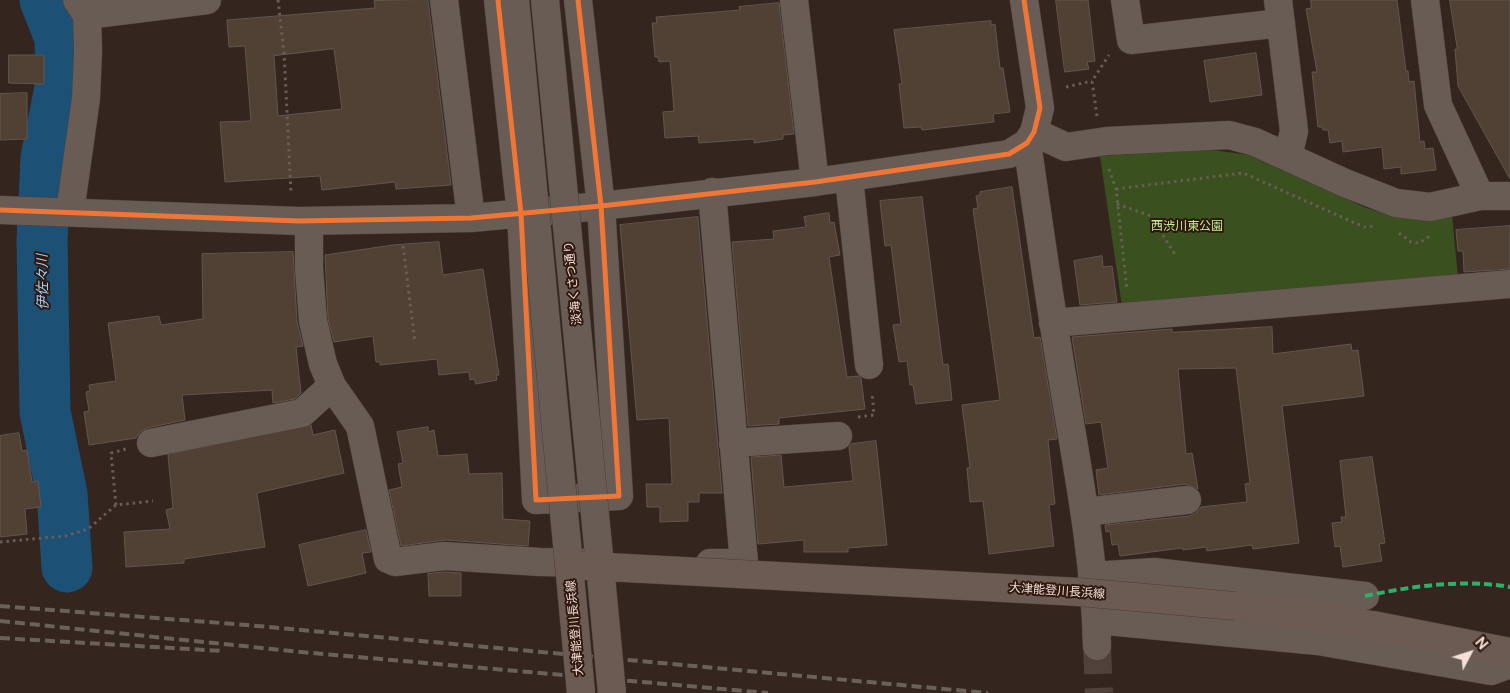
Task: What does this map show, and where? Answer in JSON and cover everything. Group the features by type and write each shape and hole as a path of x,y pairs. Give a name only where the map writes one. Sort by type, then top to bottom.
{"main road":[{"name":"大津能登川長浜線","path":"581,693 569,566 600,566 1079,592 1235,606 1373,625 1510,652"},
{"path":"600,566 612,693"}],"street":[{"path":"66,212 86,98 82,8 207,0"},
{"path":"444,0 471,218"},
{"path":"498,0 520,214 536,500 619,496 601,206 578,0"},
{"path":"515,0 569,566"},
{"name":"淡海くさつ通り","path":"545,0 600,566"},
{"path":"794,0 815,182"},
{"path":"1024,0 1040,108 1030,138 1053,324 1085,512 1096,633 1318,641 1491,671 1510,664"},
{"path":"1125,0 1131,40 1280,11 1294,131 1288,157"},
{"path":"1425,0 1438,105 1480,196"},
{"path":"1030,138 1066,147 1103,133 1229,135 1255,142 1345,183 1396,203 1430,207 1480,196 1510,196"},
{"path":"0,210 299,221 400,221 471,218 601,206 849,178 1009,154 1030,138"},
{"path":"849,178 869,365"},
{"path":"299,221 309,268 313,321 323,364 332,386 360,426 388,559 395,562 444,556 540,562 744,563 712,192"},
{"path":"1053,324 1510,284"},
{"path":"151,443 302,413 332,386"},
{"path":"734,443 838,436"},
{"path":"1085,512 1187,500"},
{"path":"1092,576 1154,572 1365,596"}],"path":[{"path":"278,0 284,52 291,182 299,221"},
{"path":"1128,291 1116,204 1116,189 1109,168 1092,81 1116,44 1131,40"},
{"path":"1064,87 1092,81"},
{"path":"1116,189 1243,173 1364,227 1378,226"},
{"path":"1116,204 1151,216 1176,256"},
{"path":"1393,230 1411,242 1419,243 1438,229 1442,204"},
{"path":"400,221 415,342"},
{"path":"838,436 838,420 874,415 869,365"},
{"path":"116,505 111,452 151,443"},
{"path":"0,542 65,536 88,529 116,505 153,500"}],"green space":[{"name":"西渋川東公園","path":"1205,149 1249,155 1364,207 1383,213 1452,215 1458,278 1122,306 1100,156"}],"building":[{"path":"428,0 451,185 396,189 395,182 322,190 320,176 225,182 220,122 251,121 245,46 229,47 227,20 375,8 374,1","holes":["334,49 342,109 278,116 274,56"]},
{"path":"1056,0 1088,0 1095,61 1087,62 1089,69 1065,72"},
{"path":"1311,0 1397,0 1406,71 1408,71 1409,82 1414,81 1420,142 1424,141 1425,149 1433,148 1436,170 1401,174 1401,167 1384,169 1382,147 1343,152 1342,141 1330,143 1328,130 1318,127 1312,72 1317,72 1306,9 1311,8"},
{"path":"1450,0 1510,0 1510,179 1458,86 1455,49 1457,49"},
{"path":"779,3 794,134 783,135 783,139 754,143 754,139 699,143 698,136 665,138 663,112 674,111 670,61 659,62 658,57 655,57 652,23 657,23 656,17 740,10 739,7"},
{"path":"991,21 991,25 995,24 1000,68 1003,68 1010,112 993,114 994,122 922,130 921,127 904,128 899,84 902,84 894,30"},
{"path":"1256,53 1262,95 1210,102 1204,61"},
{"path":"9,55 44,55 44,84 9,83"},
{"path":"27,93 27,139 0,140 0,94"},
{"path":"1012,187 1034,338 1040,337 1057,439 1048,440 1055,504 1049,505 1054,546 989,554 983,501 970,502 967,468 970,468 962,405 1000,400 973,209 978,208 976,196 980,195 980,192"},
{"path":"922,197 943,365 948,364 952,400 916,404 913,385 910,385 907,361 899,362 893,325 901,324 891,245 885,246 880,201"},
{"path":"829,213 830,223 834,222 840,255 829,257 847,377 859,376 861,378 865,409 779,418 779,424 748,426 732,242 774,239 773,231 806,227 804,217"},
{"path":"698,217 722,493 699,493 699,502 688,502 688,521 660,522 660,507 647,507 646,484 672,484 669,418 637,420 620,225"},
{"path":"1510,226 1510,269 1464,272 1463,251 1458,251 1456,230"},
{"path":"439,242 443,275 483,269 499,375 496,375 497,380 476,384 474,379 470,380 469,372 439,375 437,359 380,365 380,362 376,362 373,336 334,342 328,319 325,255 393,245"},
{"path":"293,252 297,322 303,346 296,347 301,393 295,399 273,403 272,390 182,395 185,420 147,428 140,432 136,438 89,445 84,412 89,411 86,392 90,391 89,385 116,381 108,323 159,316 161,325 203,319 202,254"},
{"path":"1102,256 1103,267 1112,266 1117,302 1080,305 1074,261"},
{"path":"1272,327 1273,354 1351,344 1352,351 1358,350 1364,396 1282,406 1299,543 1253,549 1252,545 1207,551 1206,547 1183,550 1182,548 1120,556 1118,544 1112,545 1110,531 1106,532 1105,525 1189,516 1196,513 1201,507 1247,502 1245,484 1250,483 1236,368 1178,369 1186,454 1192,453 1198,489 1185,484 1099,495 1096,470 1108,468 1101,422 1086,424 1072,337 1172,329 1172,332"},
{"path":"311,425 313,435 335,430 344,473 257,493 265,547 184,559 184,563 126,567 124,532 170,529 166,510 173,508 168,455"},
{"path":"428,427 428,432 434,430 438,456 467,454 469,474 502,473 503,519 530,521 528,546 445,540 401,546 389,490 402,487 398,464 403,463 397,432"},
{"path":"19,433 22,451 27,450 32,482 38,481 41,507 25,509 27,534 0,537 0,436"},
{"path":"876,441 887,545 848,548 848,552 804,552 804,540 758,544 751,457 781,455 784,487 853,481 849,447 851,444"},
{"path":"1372,457 1385,543 1379,544 1382,561 1343,567 1340,546 1335,547 1332,523 1342,522 1341,517 1346,517 1340,461"},
{"path":"366,530 371,552 362,553 366,573 308,586 299,545"},
{"path":"444,572 461,573 461,596 429,596 428,574"}],"waterway":[{"name":"伊佐々川","path":"45,0 60,38 61,83 46,158 42,240 45,412 62,494 67,567"}],"tunnel":[{"path":"1097,646 1099,693"}],"railway":[{"path":"0,606 247,625 988,693"},
{"path":"0,621 301,652 768,693"},
{"path":"0,638 223,651"}],"marked path":[{"path":"1365,596 1437,585 1473,584 1510,587"}],"cycle path":[{"path":"498,0 521,214 536,500 619,496 601,206 578,0"},
{"path":"0,210 299,221 471,218 601,206 815,182 1009,154 1027,143 1034,132 1040,108 1024,0"}]}
